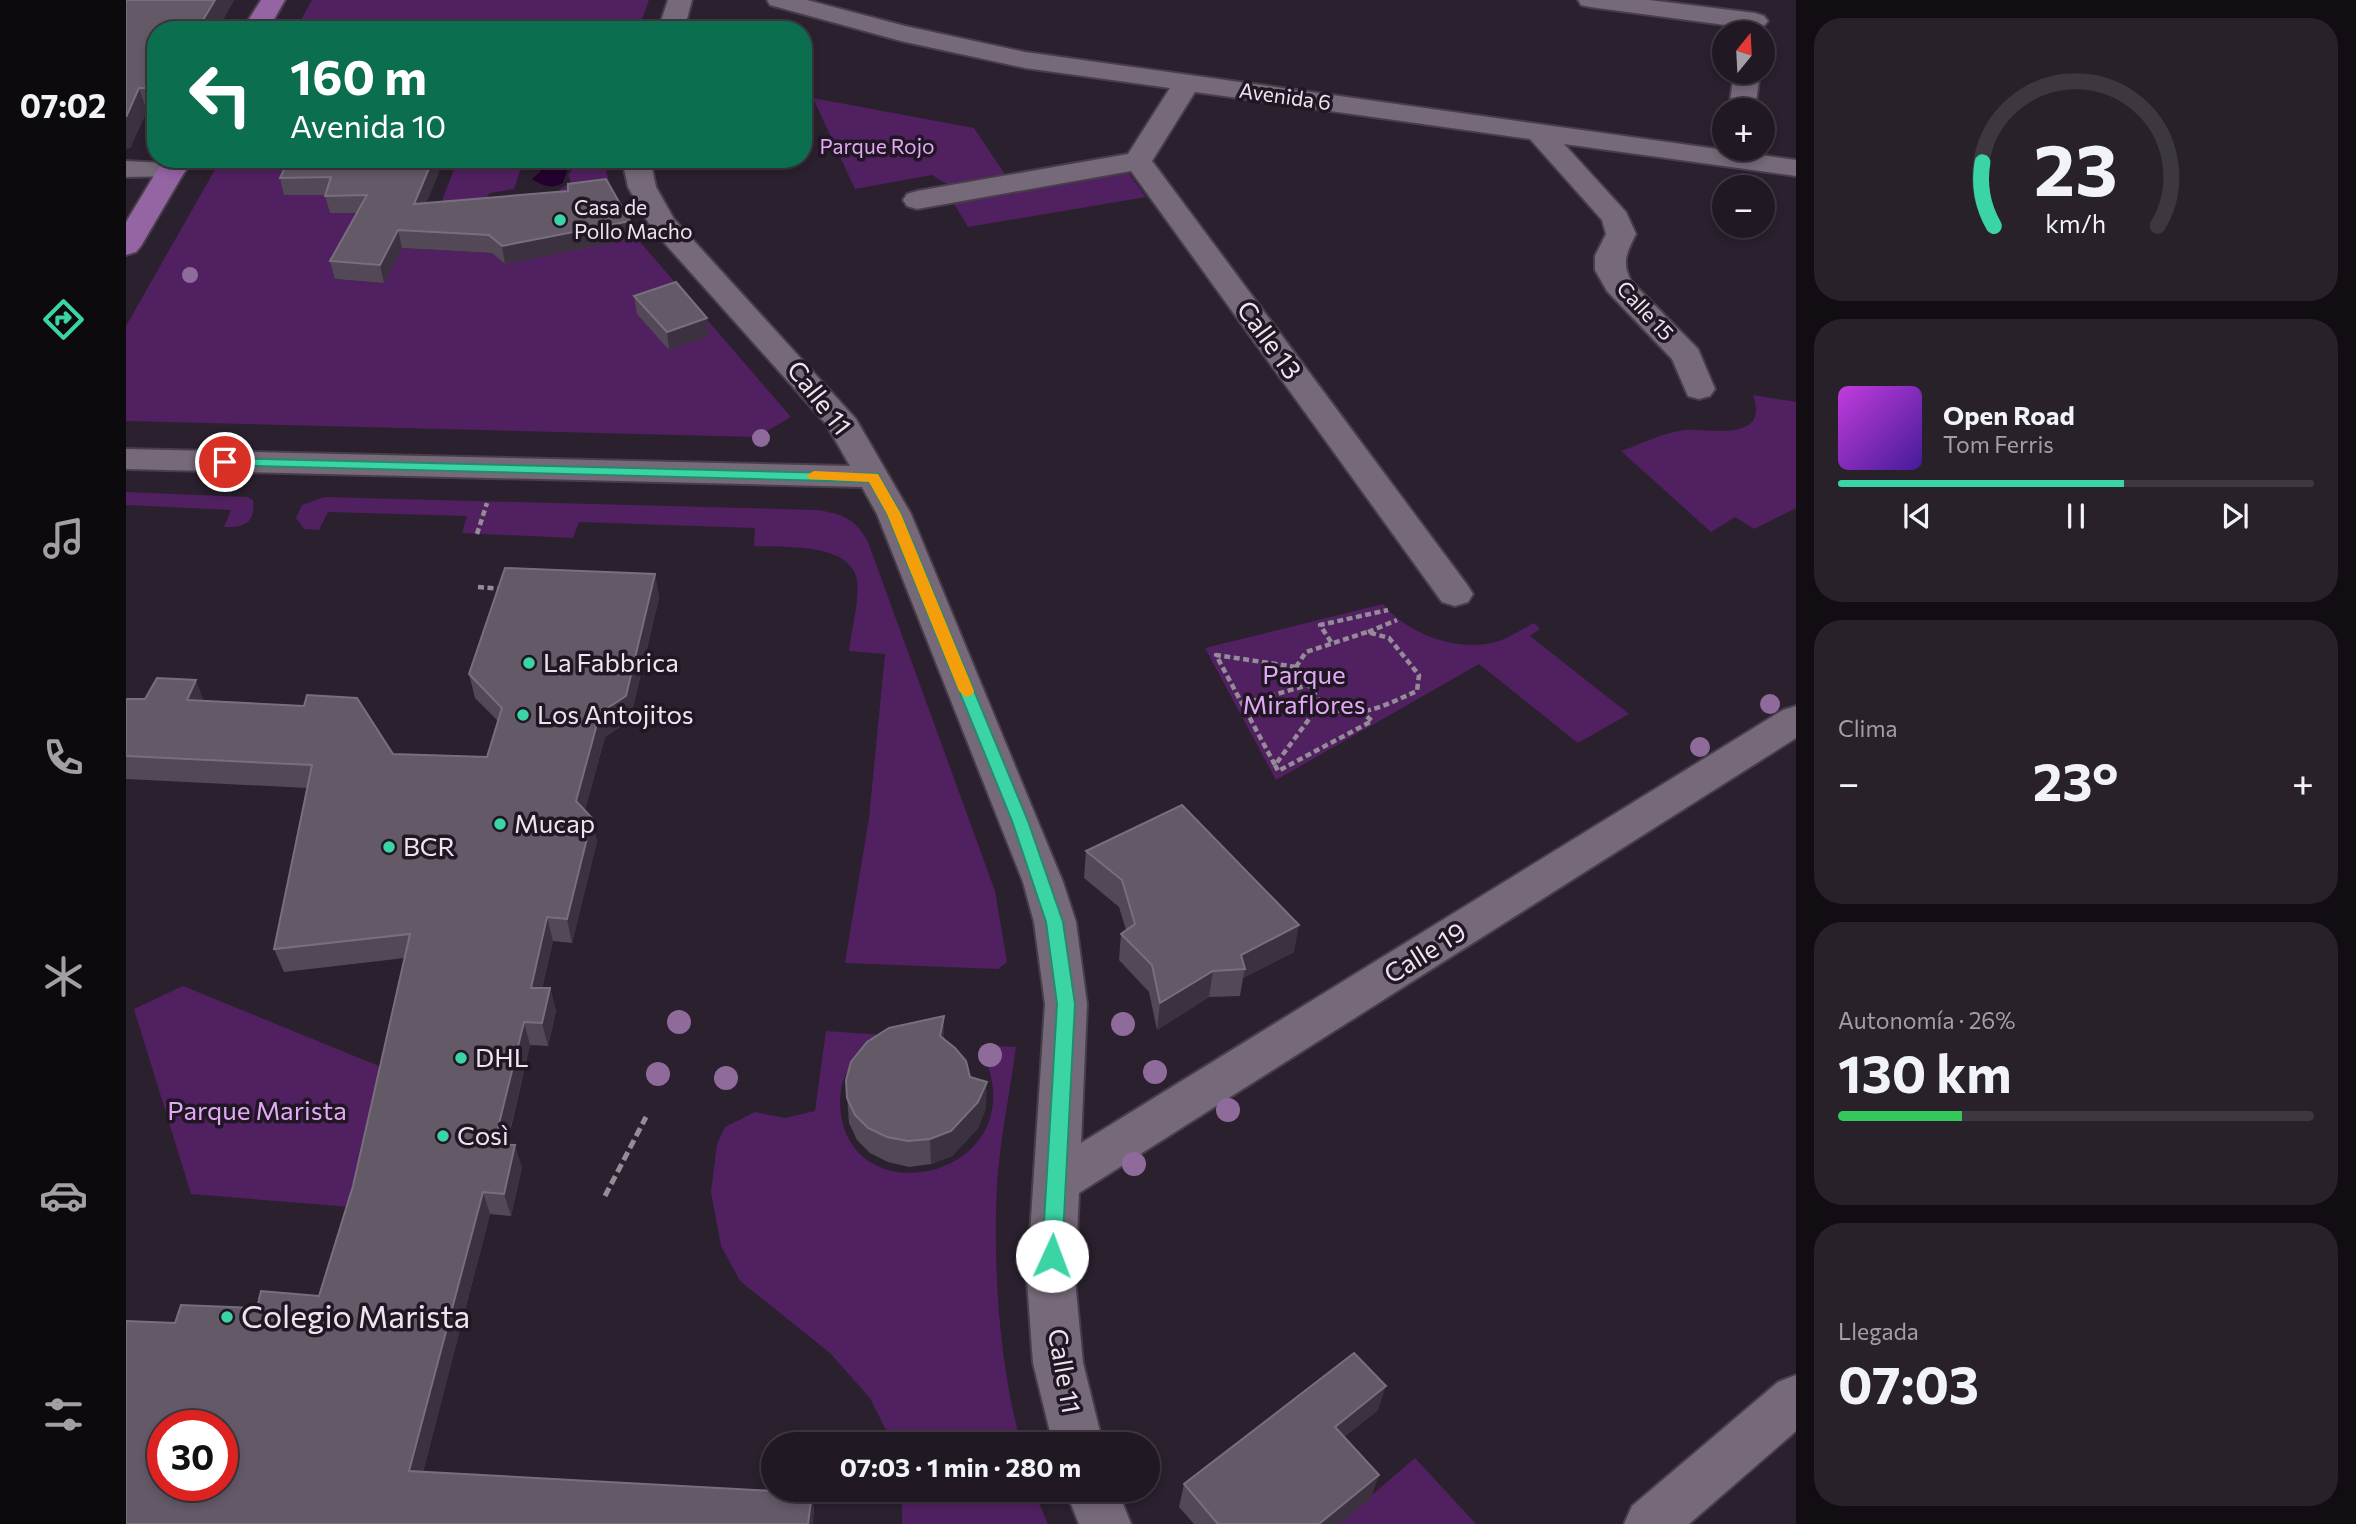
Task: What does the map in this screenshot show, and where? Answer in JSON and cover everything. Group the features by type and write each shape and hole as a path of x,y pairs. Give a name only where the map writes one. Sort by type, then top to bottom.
{"main road":[{"path":"260,21 273,0"},
{"path":"126,246 173,168"}],"street":[{"path":"674,21 680,0"},
{"name":"Avenida 6","path":"779,0 993,55 1540,134 1712,152"},
{"path":"1590,0 1755,18"},
{"path":"917,200 1138,161 1186,83"},
{"name":"Calle 15","path":"1540,134 1616,218 1621,233 1611,256 1609,270 1618,285 1688,356 1699,389"},
{"name":"Calle 13","path":"1138,161 1455,593"},
{"name":"Avenida 6","path":"1766,161 1796,168"},
{"path":"126,169 147,167"},
{"name":"Calle 11","path":"638,168 642,187 662,223 839,419 894,514 1020,821 1055,922 1066,1004 1054,1184 1051,1280 1058,1363 1075,1432"},
{"path":"126,460 873,477"},
{"name":"Calle 19","path":"1054,1184 1796,720"},
{"path":"1650,1524 1796,1399"},
{"path":"1096,1502 1105,1524"}],"path":[{"path":"477,534 487,503"},
{"path":"478,587 504,589"},
{"path":"1331,642 1320,625 1388,610"},
{"path":"1296,667 1306,652 1397,620"},
{"path":"1364,713 1371,721 1278,771 1216,654 1296,667 1321,704 1339,712 1364,713 1417,691 1419,675 1389,638 1367,632"},
{"path":"1242,705 1308,685"},
{"path":"1275,765 1321,704"},
{"path":"605,1196 646,1117"}],"green space":[{"path":"312,0 649,0 641,21 300,21"},
{"name":"Parque Rojo","path":"813,98 974,128 1006,176 950,186 932,175 855,189"},
{"path":"216,168 311,168 336,194 371,213 335,279 384,283 402,248 492,253 505,264 561,195 560,189 571,182 568,175 573,168 605,168 612,193 641,243 791,417 757,437 126,421 126,326"},
{"path":"455,168 521,168 514,189 490,193 478,208 441,203"},
{"path":"1128,172 1146,197 968,227 953,202"},
{"path":"1753,395 1796,402 1796,508 1754,529 1735,517 1711,532 1621,451 1676,431 1720,431 1745,427 1753,421 1756,410"},
{"path":"126,492 247,497 253,500 253,514 243,525 224,527 231,510 126,505"},
{"path":"325,497 817,510 834,513 853,522 868,542 995,891 1007,962 998,969 845,963 869,818 885,654 849,651 858,587 852,568 842,559 814,550 754,546 755,528 579,522 573,538 462,533 467,516 328,512 319,530 304,529 296,518 302,505"},
{"name":"Parque Miraflores","path":"1383,604 1393,615 1420,632 1452,643 1468,645 1499,641 1534,623 1540,629 1530,636 1629,714 1578,743 1479,664 1276,780 1205,648"},
{"name":"Parque Marista","path":"183,986 391,1071 362,1208 191,1194 134,1009"},
{"path":"826,1031 883,1035 856,1060 846,1074 841,1091 841,1115 852,1144 872,1163 897,1172 924,1172 951,1163 974,1146 989,1122 993,1091 980,1045 1016,1047 998,1168 996,1249 999,1316 1007,1381 1018,1432 887,1432 870,1398 830,1353 740,1281 721,1246 711,1192 717,1144 725,1127 755,1112 785,1118 815,1111"},
{"path":"1415,1458 1476,1524 1338,1524"},
{"path":"902,1502 1039,1502 1048,1524 902,1524"}],"shaded area":[{"path":"541,168 568,168 563,183 559,185 543,185 532,179"}],"building":[{"path":"126,0 215,0 202,21 147,21 147,88 139,88 126,117"},
{"path":"285,168 429,168 414,204 568,191 568,184 606,179 630,221 502,246 489,235 398,230 380,265 330,261 367,195 325,196 331,177 280,178"},
{"path":"676,282 707,318 667,332 634,296"},
{"path":"505,568 655,574 626,696 600,713 576,801 592,818 567,919 547,917 531,988 550,988 542,1023 524,1022 494,1144 515,1145 504,1194 483,1192 409,1471 761,1490 761,1502 811,1502 808,1524 126,1524 126,1321 175,1323 181,1305 257,1308 261,1291 319,1296 353,1186 410,934 274,949 312,765 126,756 126,699 145,699 157,678 196,680 187,700 304,706 307,695 357,698 393,754 487,757 502,708 469,674"},
{"path":"1182,805 1299,925 1241,955 1245,969 1213,971 1160,1003 1152,965 1121,934 1135,924 1122,880 1086,851"},
{"path":"944,1016 940,1036 966,1061 970,1077 987,1082 978,1102 951,1131 930,1139 908,1141 887,1137 868,1128 855,1115 847,1098 846,1080 851,1062 867,1042 889,1028"},
{"path":"1354,1353 1386,1386 1335,1427 1379,1475 1319,1524 1218,1524 1184,1484"}],"slow traffic":[{"path":"814,475 873,477 894,514 966,691"}],"place":[{"name":"Casa de Pollo Macho","path":"560,220"},
{"name":"La Fabbrica","path":"529,663"},
{"name":"Los Antojitos","path":"523,715"},
{"name":"Mucap","path":"500,824"},
{"name":"BCR","path":"389,847"},
{"name":"DHL","path":"461,1058"},
{"name":"Così","path":"443,1136"},
{"name":"Colegio Marista","path":"227,1317"}],"route":[{"path":"225,462 873,477 894,514 1020,821 1055,922 1066,1004 1052,1256"}]}
